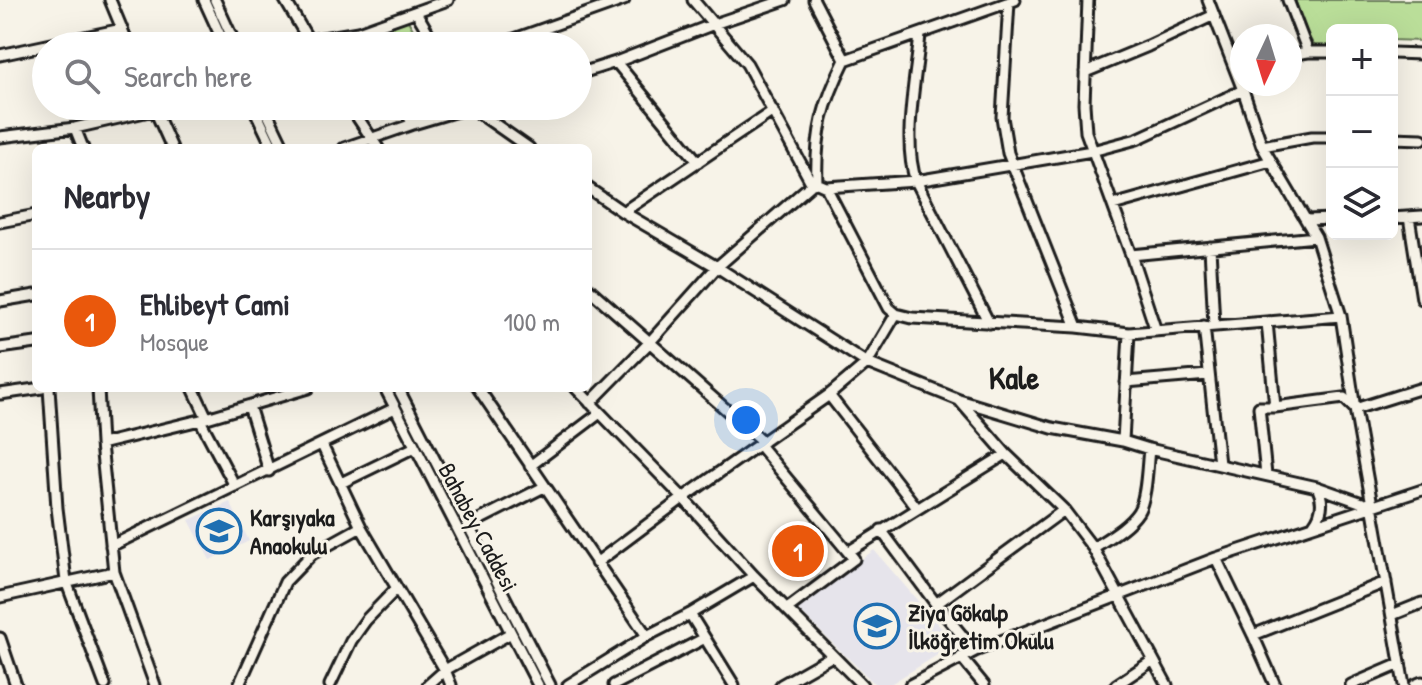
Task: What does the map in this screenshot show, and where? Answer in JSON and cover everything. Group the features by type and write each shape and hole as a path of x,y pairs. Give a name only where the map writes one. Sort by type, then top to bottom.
{"street":[{"path":"110,0 123,32"},
{"path":"204,0 219,32"},
{"path":"215,0 230,32"},
{"path":"285,0 304,32"},
{"path":"358,32 448,0"},
{"path":"534,32 624,0"},
{"path":"693,0 747,64 889,308 896,314 912,318 1129,333 1341,316"},
{"path":"592,70 785,0"},
{"path":"814,0 845,60"},
{"path":"1088,0 1084,104 1086,132 1156,331"},
{"path":"1208,0 1230,50"},
{"path":"1288,0 1308,52"},
{"path":"818,185 818,134 824,107 845,60 920,35 994,4 1012,1 1002,117 1012,165 1077,327"},
{"path":"416,12 428,32"},
{"path":"1085,72 1214,15"},
{"path":"108,32 122,29"},
{"path":"920,35 909,146 912,171 989,323"},
{"path":"0,55 32,48"},
{"path":"1302,53 1326,52"},
{"path":"1398,53 1422,54"},
{"path":"616,62 698,162"},
{"path":"590,403 717,267 818,185 916,181 1092,151 1137,139 1230,96"},
{"path":"1245,96 1262,146 1316,237 1341,316 1371,506 1404,685"},
{"path":"623,212 773,111"},
{"path":"0,137 75,128 107,120"},
{"path":"159,120 170,144"},
{"path":"260,120 271,144"},
{"path":"271,120 282,144"},
{"path":"359,120 375,144"},
{"path":"411,120 413,124"},
{"path":"356,144 427,120"},
{"path":"486,120 515,144"},
{"path":"75,128 81,144"},
{"path":"1262,146 1326,137"},
{"path":"1398,138 1422,139"},
{"path":"1113,205 1271,161"},
{"path":"592,191 867,363 959,400 1052,428 1123,441 1317,487 1371,506"},
{"path":"0,222 32,216"},
{"path":"1398,218 1422,216"},
{"path":"1409,217 1422,299"},
{"path":"1307,220 1326,219"},
{"path":"1131,255 1316,237"},
{"path":"1210,247 1208,375 1219,464"},
{"path":"592,292 761,443 854,559 787,609"},
{"path":"0,301 32,296"},
{"path":"596,563 829,395 867,363 896,314"},
{"path":"1267,322 1275,407"},
{"path":"1123,441 1129,333"},
{"path":"0,348 32,344"},
{"path":"1126,382 1208,375"},
{"path":"1355,409 1422,388"},
{"path":"0,394 32,389"},
{"path":"49,392 57,508 66,581 105,685"},
{"path":"98,392 114,572 155,685"},
{"path":"194,392 203,419 235,486"},
{"path":"101,444 295,392"},
{"name":"Bahabey Caddesi","path":"387,392 538,685"},
{"name":"Bahabey Caddesi","path":"400,392 550,685"},
{"path":"481,392 647,636"},
{"path":"580,392 862,685"},
{"path":"829,395 917,508"},
{"path":"1266,475 1259,407 1344,398 1355,409"},
{"path":"959,400 1006,454 1064,510 1093,548 1167,685"},
{"path":"249,406 269,471"},
{"path":"111,546 395,408"},
{"path":"530,466 600,413"},
{"path":"322,445 361,527 451,685"},
{"path":"341,483 415,447"},
{"path":"1093,548 1137,513 1142,504 1149,449"},
{"path":"848,552 1006,454"},
{"path":"469,525 544,487"},
{"path":"1313,526 1322,505 1317,487"},
{"path":"910,685 975,651 1216,558 1422,490"},
{"path":"936,604 1064,510"},
{"path":"239,685 285,582 312,554 361,527"},
{"path":"881,530 975,651"},
{"path":"1216,558 1275,685"},
{"path":"0,597 114,572"},
{"path":"568,685 754,576"},
{"path":"1253,635 1386,582"},
{"path":"330,685 351,641 396,589"},
{"path":"1392,615 1422,603"},
{"path":"690,614 734,685"},
{"path":"428,685 445,670 511,633"},
{"path":"0,638 16,685"},
{"path":"614,685 705,638"},
{"path":"781,685 832,656"},
{"path":"961,657 984,685"},
{"path":"1116,685 1152,661"},
{"path":"1351,685 1400,664"},
{"path":"1415,685 1422,682"}],"shaded area":[{"name":"Karşıyaka Anaokulu","path":"230,502 249,541 210,560 189,520"},
{"name":"Ziya Gökalp İlköğretim Okulu","path":"874,550 955,644 889,685 876,685 796,608"}],"green space":[{"path":"1295,0 1422,0 1422,41 1398,40 1398,24 1326,24 1326,48 1316,48 1307,34"},
{"path":"407,19 415,32 369,32"}],"place":[{"name":"Karşıyaka Anaokulu","path":"219,531"},
{"name":"Ehlibeyt Cami","path":"798,551"},
{"name":"Ziya Gökalp İlköğretim Okulu","path":"877,626"}],"district":[{"name":"Kale","path":"1014,377"}]}
